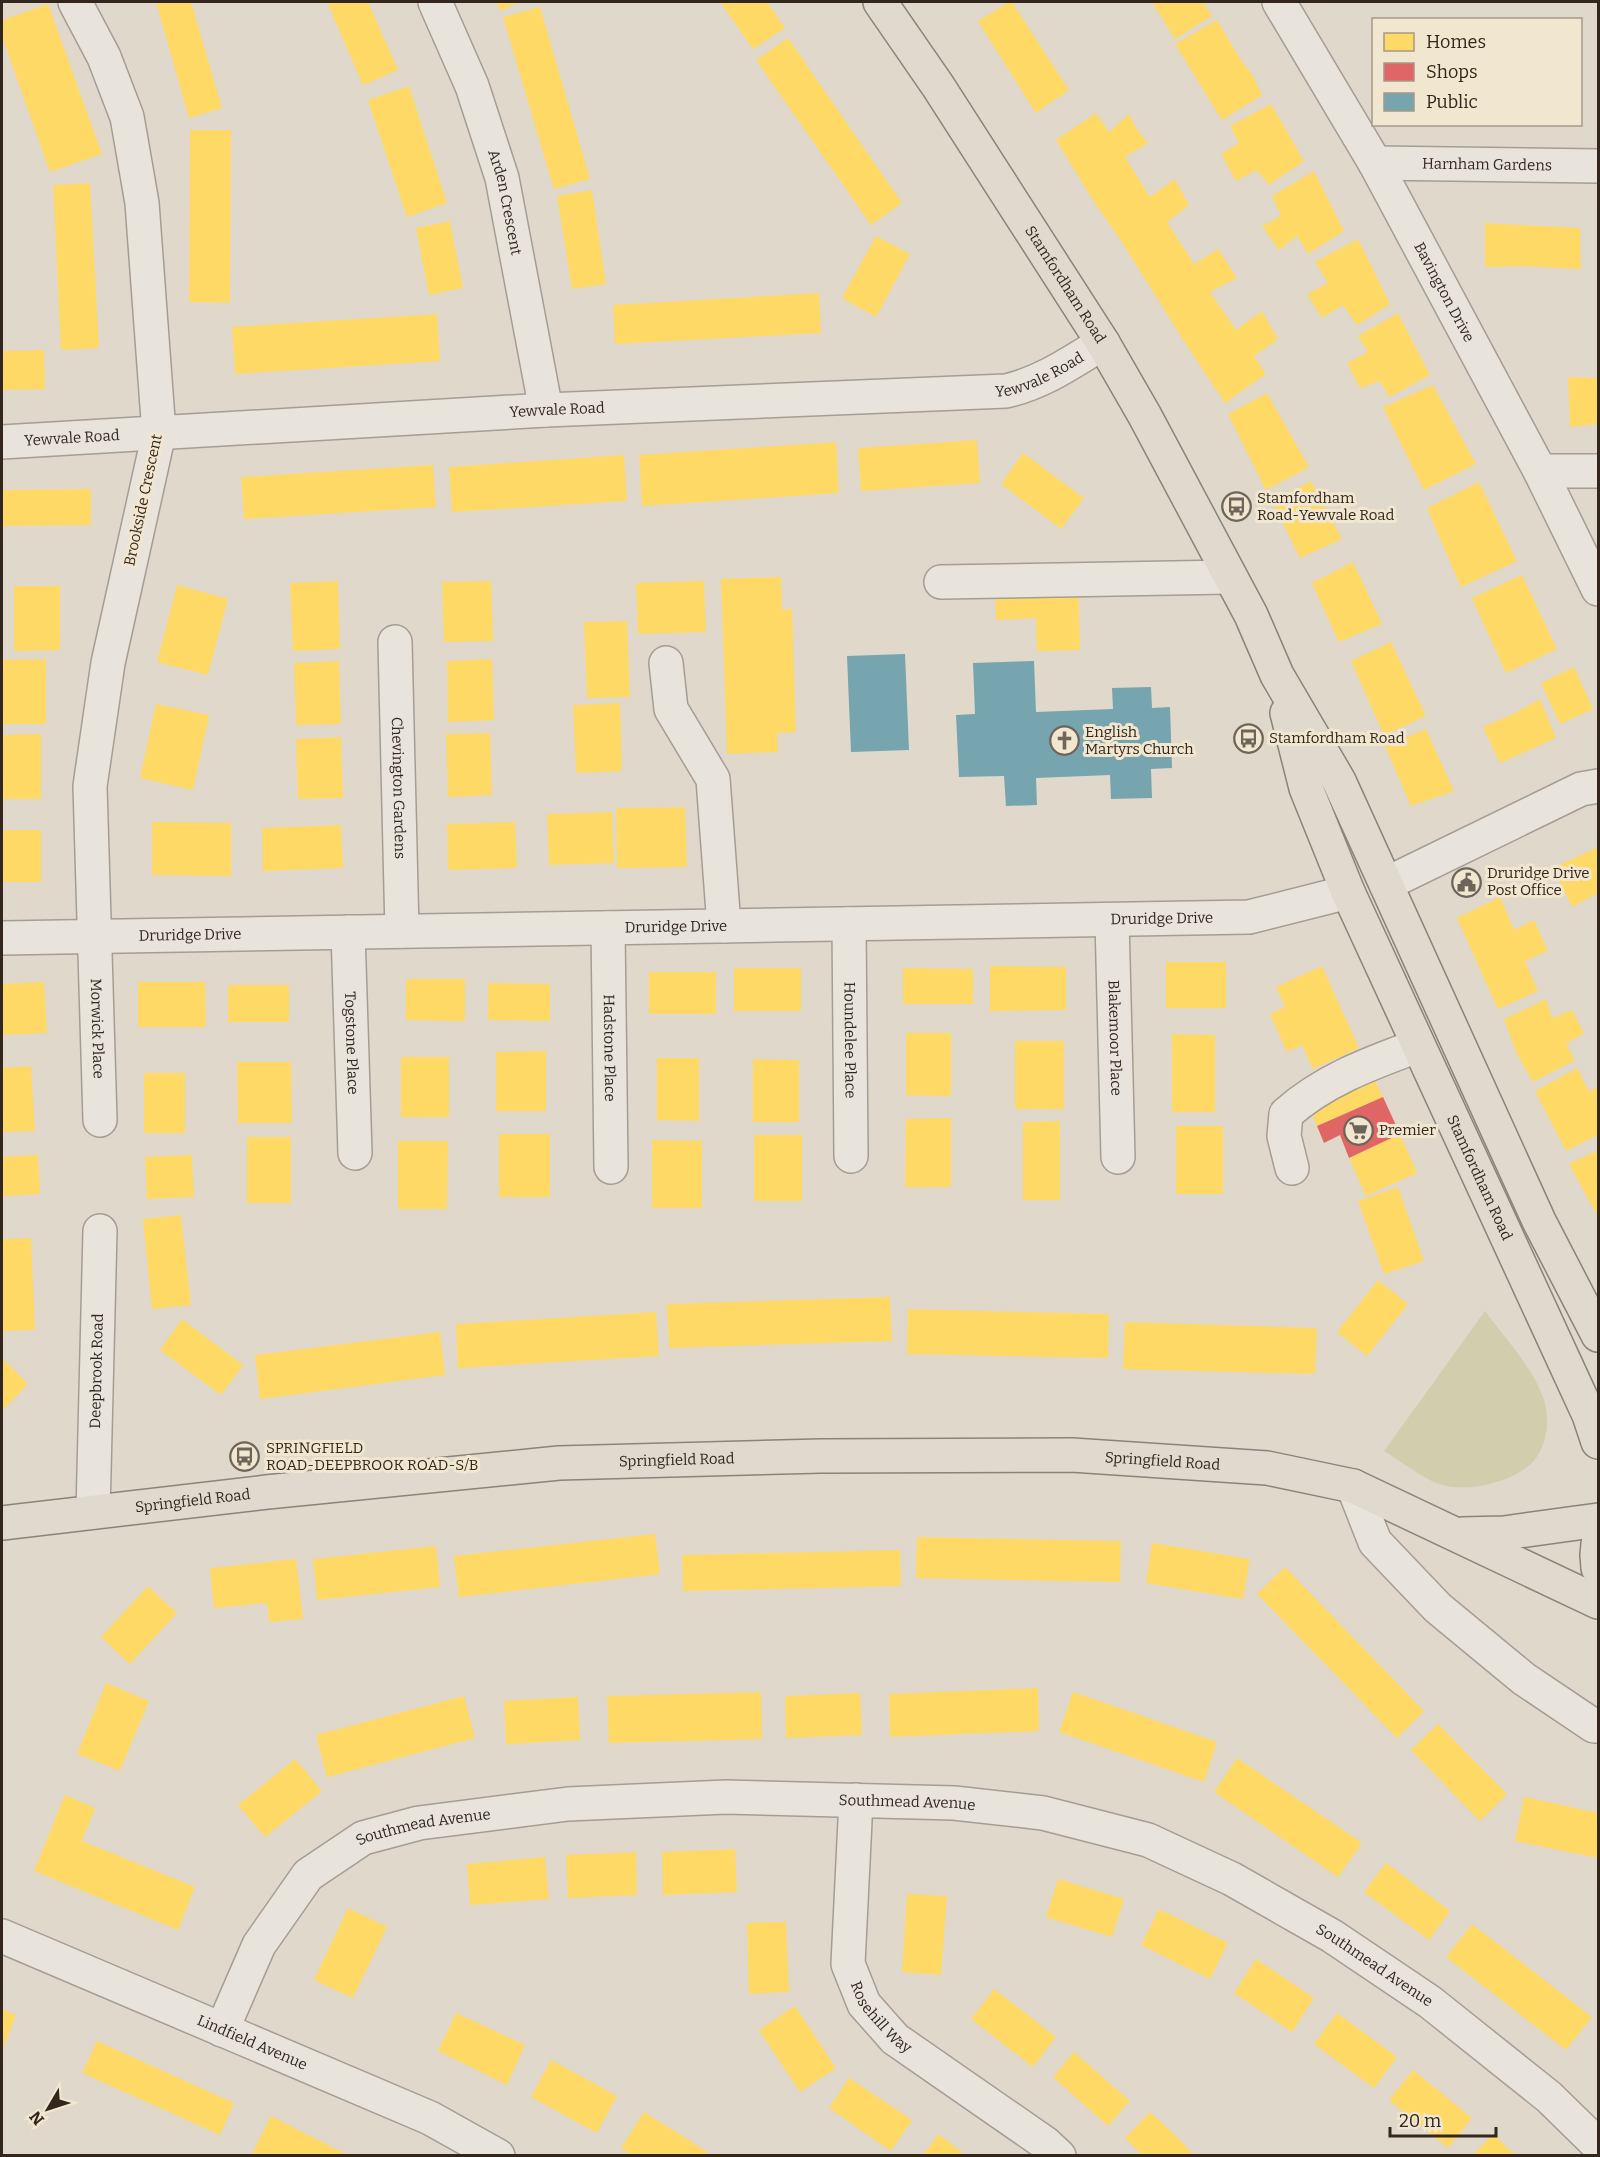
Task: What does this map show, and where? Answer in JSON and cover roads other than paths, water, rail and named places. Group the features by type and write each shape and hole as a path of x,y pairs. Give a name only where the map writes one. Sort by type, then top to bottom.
{"main road":[{"name":"Stamfordham Road","path":"880,2 938,86 1103,343 1145,416 1251,615 1277,675 1339,781 1539,1221 1599,1335"},
{"name":"Stamfordham Road","path":"1277,675 1306,788 1347,892 1589,1415 1599,1442"},
{"name":"Springfield Road","path":"2,1523 267,1492 559,1463 821,1456 1072,1455 1267,1468 1353,1486 1599,1602"},
{"name":"Springfield Road","path":"1457,1534 1504,1533 1599,1520"},
{"path":"1599,1544 1597,1555 1599,1568"}],"street":[{"name":"Brookside Crescent","path":"75,2 104,57 127,117 142,203 159,433 108,663 90,786 94,936"},
{"name":"Arden Crescent","path":"435,2 472,86 502,178 546,410"},
{"name":"Bavington Drive","path":"1279,2 1375,163 1540,471 1599,589"},
{"name":"Harnham Gardens","path":"1375,163 1599,166"},
{"name":"Yewvale Road","path":"2,442 546,410 1006,391 1024,387 1048,376 1103,343"},
{"path":"1540,471 1599,471"},
{"path":"941,582 1229,577"},
{"name":"Chevington Gardens","path":"395,642 402,931"},
{"path":"666,663 672,709 713,779 724,926"},
{"path":"1386,884 1581,789 1599,786"},
{"name":"Druridge Drive","path":"2,938 1249,917 1347,892"},
{"name":"Blakemoor Place","path":"1112,920 1118,1157"},
{"name":"Houndelee Place","path":"849,924 851,1156"},
{"name":"Hadstone Place","path":"608,928 611,1167"},
{"name":"Togstone Place","path":"348,932 355,1153"},
{"name":"Morwick Place","path":"94,936 100,1120"},
{"path":"1292,1168 1284,1136 1286,1114 1304,1098 1366,1064 1417,1046"},
{"name":"Deepbrook Road","path":"93,1512 100,1231"},
{"path":"1353,1486 1375,1542 1438,1608 1524,1679 1594,1726 1599,1726"},
{"name":"Southmead Avenue","path":"222,2030 259,1945 308,1875 363,1838 419,1823 568,1804 726,1797 954,1803 1043,1813 1148,1840 1221,1874 1332,1936 1430,2002 1549,2097 1599,2145"},
{"name":"Rosehill Way","path":"856,1800 848,1964 864,2004 895,2039 1045,2143 1059,2156"},
{"name":"Lindfield Avenue","path":"2,1936 430,2118 498,2156"}],"place":[{"name":"Stamfordham Road-Yewvale Road","path":"1236,507"},
{"name":"Stamfordham Road","path":"1248,738"},
{"name":"English Martyrs Church","path":"1064,741"},
{"name":"Druridge Drive Post Office","path":"1466,882"},
{"name":"Premier","path":"1358,1130"},
{"name":"SPRINGFIELD ROAD-DEEPBROOK ROAD-S/B","path":"245,1457"}]}
